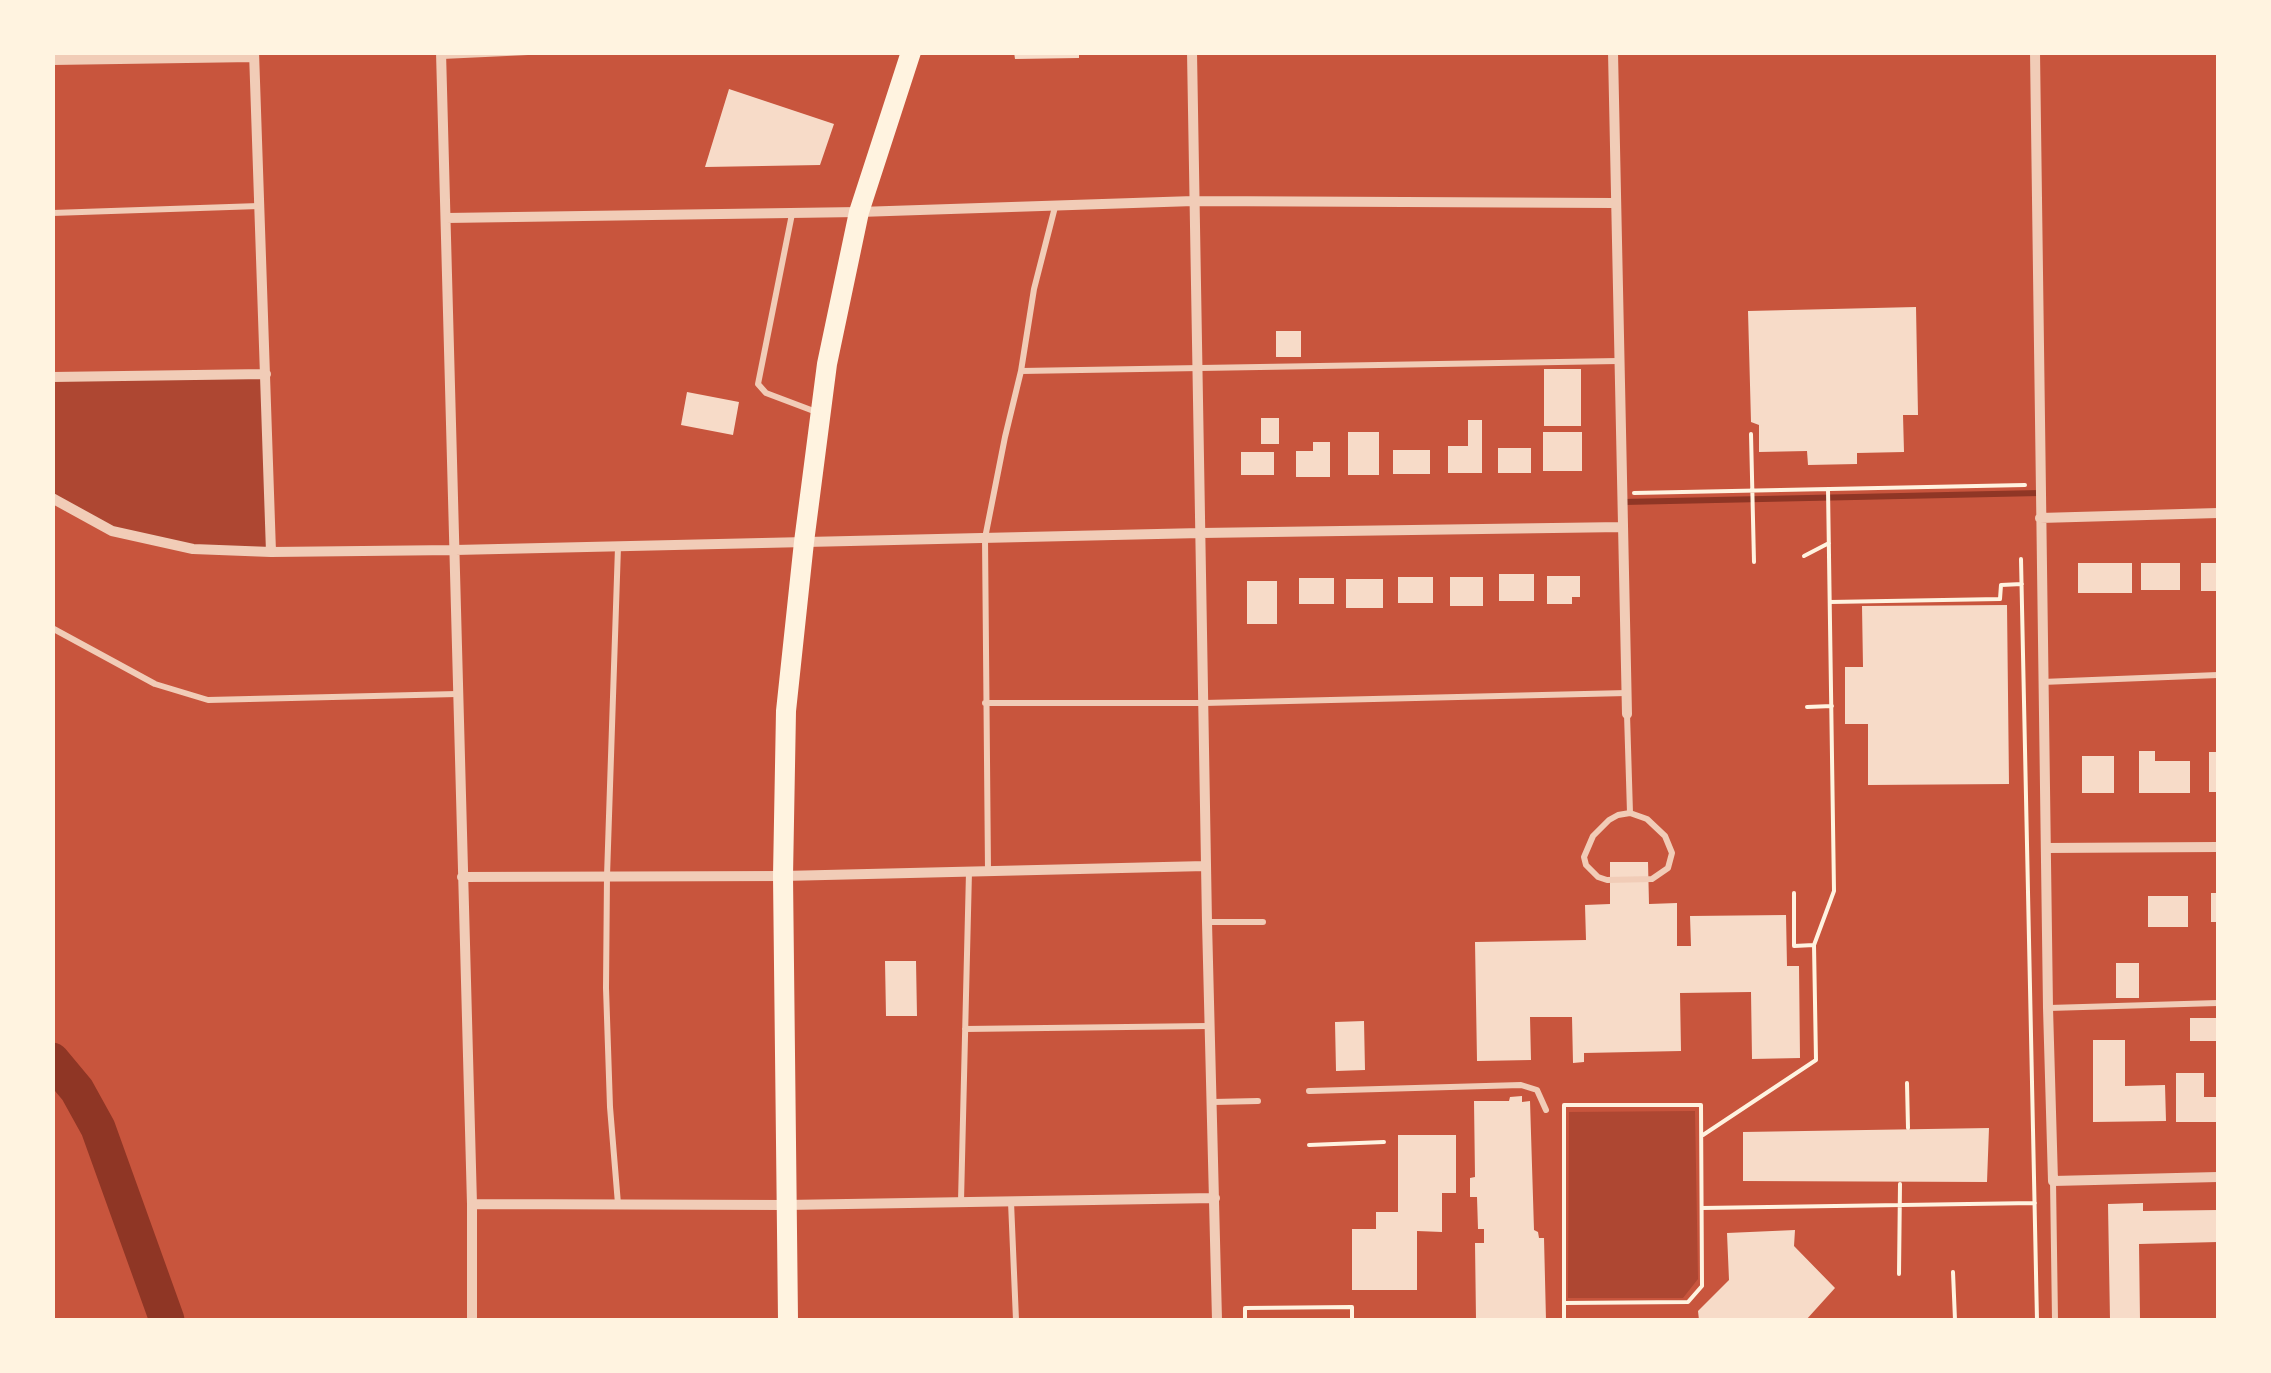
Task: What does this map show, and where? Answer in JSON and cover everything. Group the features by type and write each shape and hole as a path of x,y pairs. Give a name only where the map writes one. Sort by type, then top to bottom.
{"main road":[{"path":"788,1320 783,876 786,711 826,364 859,212 911,52"}],"street":[{"path":"1192,52 1218,1320"},
{"path":"1612,52 1627,714"},
{"path":"2035,52 2042,682 2053,1181 2218,1177"},
{"path":"441,54 472,1320"},
{"path":"52,60 254,55 271,552"},
{"path":"446,218 859,212 1194,201 1614,203"},
{"path":"52,377 266,374"},
{"path":"52,498 112,530 193,549 271,552 1624,527"},
{"path":"2040,518 2218,513"},
{"path":"2046,848 2218,847"},
{"path":"462,877 783,876 1206,866"},
{"path":"472,1204 1215,1198"}],"lane":[{"path":"441,54 528,52"},
{"path":"988,871 985,538 1021,372 1034,289 1056,205"},
{"path":"52,213 260,206"},
{"path":"792,213 758,384 766,392 820,413"},
{"path":"1021,372 1620,361"},
{"path":"618,546 606,988 618,1204"},
{"path":"52,628 155,684 208,700 457,694"},
{"path":"2042,682 2218,676"},
{"path":"985,703 1627,693"},
{"path":"1627,714 1630,813"},
{"path":"1630,813 1646,819 1664,836 1672,853 1668,868 1652,878 1598,877 1586,865 1586,848 1609,820 1630,813"},
{"path":"960,1202 969,872"},
{"path":"1207,922 1263,922"},
{"path":"2048,1008 2218,1003"},
{"path":"965,1029 1210,1026"},
{"path":"1308,1091 1521,1085 1537,1090 1546,1110"},
{"path":"1213,1102 1258,1101"},
{"path":"2053,1181 2055,1320"},
{"path":"1011,1200 1016,1320"}],"path":[{"path":"1751,434 1754,562"},
{"path":"1623,494 2040,485"},
{"path":"1702,1136 1816,1060 1814,945 1834,891 1828,490"},
{"path":"1804,556 1829,543"},
{"path":"2021,560 2037,1320"},
{"path":"1830,602 2000,599 2001,584 2021,584"},
{"path":"1807,707 1832,706"},
{"path":"1794,893 1794,946 1814,945"},
{"path":"1906,1083 1908,1128"},
{"path":"1564,1303 1688,1302 1702,1286 1701,1105 1564,1105 1564,1303 1564,1320"},
{"path":"1309,1145 1384,1142"},
{"path":"1899,1274 1900,1184"},
{"path":"1702,1208 2035,1203"},
{"path":"1954,1272 1954,1320"},
{"path":"1245,1320 1245,1308 1352,1306 1352,1320"}],"shaded area":[{"path":"263,377 268,548 195,546 112,527 53,494 52,380"},
{"path":"1695,1111 1698,1279 1683,1298 1568,1298 1569,1112"}],"building":[{"path":"1014,52 1079,52 1079,58 1015,59"},
{"path":"729,89 834,124 820,165 705,167"},
{"path":"1916,307 1918,415 1903,415 1904,452 1857,453 1857,464 1808,465 1807,451 1759,452 1759,425 1751,422 1748,311"},
{"path":"1276,331 1301,331 1301,357 1276,357"},
{"path":"1544,369 1581,369 1581,426 1544,426"},
{"path":"687,392 739,402 733,435 681,425"},
{"path":"1261,418 1279,418 1279,444 1261,444"},
{"path":"1468,420 1482,420 1482,473 1448,473 1448,446 1468,446"},
{"path":"1348,432 1379,432 1379,475 1348,475"},
{"path":"1543,432 1582,432 1582,471 1543,471"},
{"path":"1313,442 1330,442 1330,477 1296,477 1296,451 1313,451"},
{"path":"1498,448 1531,448 1531,473 1498,473"},
{"path":"1393,450 1430,450 1430,474 1393,474"},
{"path":"1241,452 1274,452 1274,475 1241,475"},
{"path":"2078,563 2132,563 2132,593 2078,593"},
{"path":"2141,563 2180,563 2180,590 2141,590"},
{"path":"2201,563 2218,563 2218,591 2201,591"},
{"path":"1499,574 1534,574 1534,601 1499,601"},
{"path":"1547,576 1580,576 1580,597 1572,597 1572,604 1547,604"},
{"path":"1398,577 1433,577 1433,603 1398,603"},
{"path":"1450,577 1483,577 1483,606 1450,606"},
{"path":"1299,578 1334,578 1334,604 1299,604"},
{"path":"1346,579 1383,579 1383,608 1346,608"},
{"path":"1247,581 1277,581 1277,624 1247,624"},
{"path":"2007,605 2009,784 1868,785 1868,724 1845,724 1845,667 1863,667 1862,606"},
{"path":"2139,751 2155,751 2155,761 2190,761 2190,793 2139,793"},
{"path":"2209,752 2218,752 2218,792 2209,792"},
{"path":"2082,756 2114,756 2114,793 2082,793"},
{"path":"1610,862 1648,862 1649,904 1677,903 1677,946 1691,946 1690,916 1786,915 1787,966 1799,966 1800,1058 1752,1059 1751,992 1680,993 1681,1051 1584,1053 1584,1062 1573,1063 1572,1017 1530,1017 1531,1060 1477,1061 1475,942 1586,940 1585,905 1610,904"},
{"path":"2211,893 2218,893 2218,922 2211,922"},
{"path":"2148,896 2188,896 2188,927 2148,927"},
{"path":"885,961 916,961 917,1016 886,1016"},
{"path":"2116,963 2139,963 2139,998 2116,998"},
{"path":"2190,1018 2218,1018 2218,1041 2190,1041"},
{"path":"1364,1021 1365,1070 1336,1071 1335,1022"},
{"path":"2093,1040 2125,1040 2125,1086 2165,1085 2166,1121 2093,1122"},
{"path":"2176,1073 2204,1073 2204,1097 2218,1097 2218,1122 2176,1122"},
{"path":"1522,1096 1522,1102 1530,1101 1534,1230 1539,1238 1544,1238 1546,1320 1476,1320 1475,1243 1484,1243 1484,1229 1478,1229 1477,1197 1470,1197 1470,1178 1475,1177 1474,1101 1509,1101 1510,1097"},
{"path":"1989,1128 1987,1182 1743,1181 1743,1132"},
{"path":"1398,1135 1456,1135 1456,1193 1442,1193 1442,1232 1417,1231 1417,1290 1352,1290 1352,1229 1376,1229 1376,1212 1398,1212"},
{"path":"2143,1203 2143,1211 2218,1210 2218,1242 2139,1244 2140,1320 2110,1320 2108,1204"},
{"path":"1795,1230 1794,1246 1835,1288 1806,1320 1699,1320 1698,1311 1729,1280 1727,1233"}],"waterway":[{"path":"1623,502 2040,493"},
{"path":"52,1060 77,1090 98,1128 167,1320"}]}
